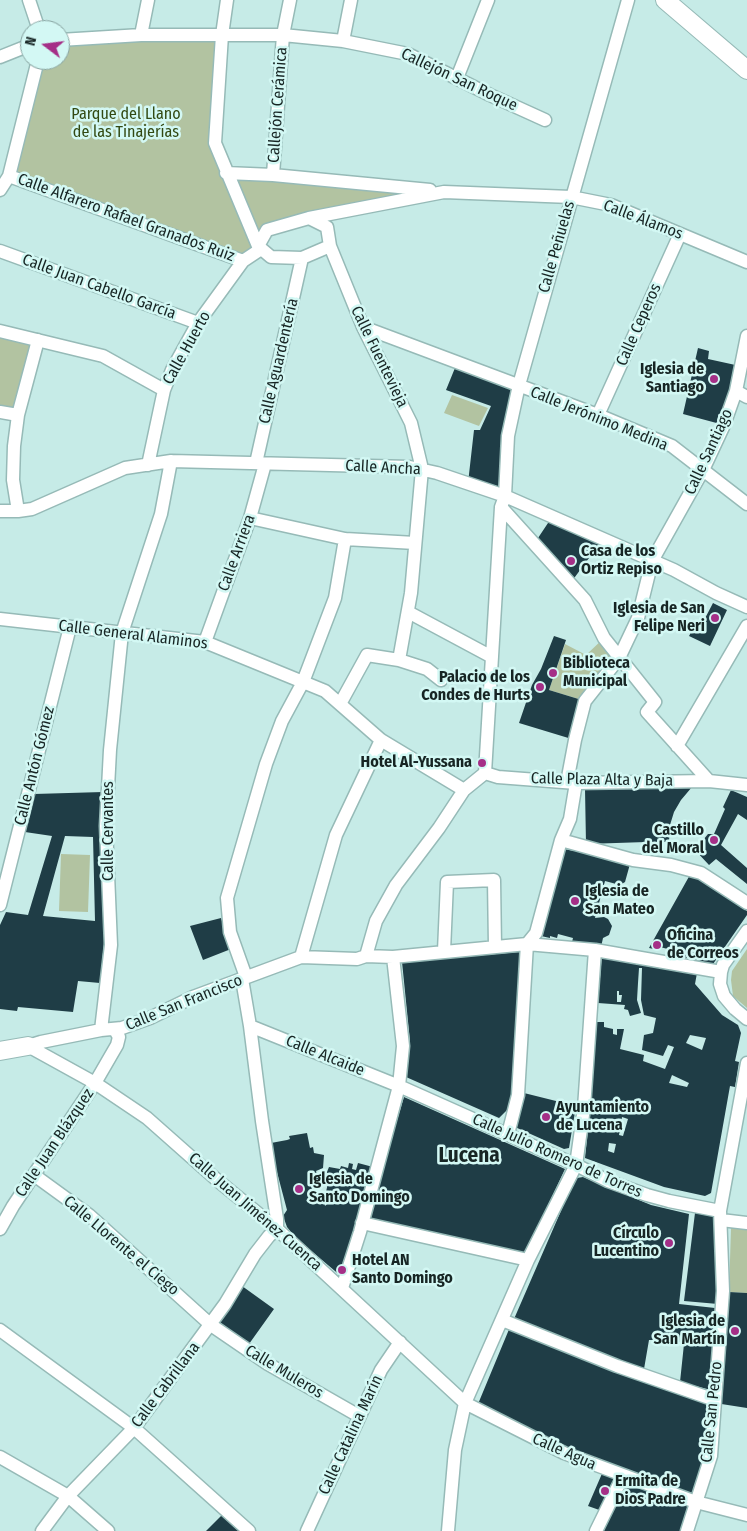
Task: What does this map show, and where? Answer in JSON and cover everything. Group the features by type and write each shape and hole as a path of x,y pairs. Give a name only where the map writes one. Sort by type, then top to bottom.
{"street":[{"path":"29,0 36,20"},
{"path":"141,35 148,0"},
{"path":"227,0 222,35 215,143 226,173 259,248 271,257 302,258 330,246"},
{"name":"Callejón Cerámica","path":"273,175 283,35 290,0"},
{"path":"343,41 351,0"},
{"path":"457,78 488,0"},
{"name":"Calle Peñuelas","path":"485,773 508,436 518,387 628,0"},
{"path":"665,0 747,70"},
{"name":"Callejón San Roque","path":"70,39 141,35 283,35 343,41 408,54 490,95 546,120"},
{"path":"0,57 20,50"},
{"path":"0,190 10,176 36,70"},
{"name":"Calle Álamos","path":"226,173 273,175 444,192 571,197 611,205 747,262"},
{"name":"Calle Alfarero Rafael Granados Ruiz","path":"10,176 243,261"},
{"name":"Calle Álamos","path":"259,248 267,230 309,218 444,192"},
{"name":"Calle Fuentevieja","path":"309,218 327,227 330,246 363,327 411,423 422,469 411,593 399,660"},
{"name":"Calle Ceperos","path":"598,415 680,234"},
{"name":"Calle Huerto","path":"148,465 164,390 172,370 198,323 243,261 259,248"},
{"name":"Calle Juan Cabello García","path":"0,250 198,323"},
{"name":"Calle Aguardentería","path":"261,463 302,258"},
{"name":"Calle Jerónimo Medina","path":"363,327 518,387 598,415 672,446 747,504"},
{"path":"0,331 103,356 164,390"},
{"name":"Calle Santiago","path":"576,783 568,777 585,701 618,658 638,618 652,561 703,470 741,394 747,336"},
{"path":"18,512 13,480 14,446 18,415 38,340"},
{"path":"0,412 18,415"},
{"name":"Calle Ancha","path":"0,512 18,512 32,508 125,468 171,461 410,467 437,472 503,502 674,570 747,607"},
{"name":"Calle Cervantes","path":"101,1030 111,945 106,826 110,750 122,633 161,514 171,461"},
{"name":"Calle Arriera","path":"205,642 250,518 261,463"},
{"path":"503,502 585,600 604,638 618,658 655,702 647,712 709,781"},
{"path":"250,518 344,539 415,543"},
{"path":"277,1229 244,978 230,932 227,898 266,764 282,721 303,682 335,598 344,539"},
{"path":"408,612 492,657"},
{"name":"Calle General Alaminos","path":"0,619 205,642 325,691 381,740 464,790"},
{"path":"677,746 747,626"},
{"name":"Calle Antón Gómez","path":"0,905 70,627"},
{"path":"340,704 367,655 399,660 427,669 441,680"},
{"path":"301,956 336,835 381,740"},
{"path":"366,956 381,912 407,870 439,828 464,790 485,773"},
{"name":"Calle Plaza Alta y Baja","path":"485,773 498,777 576,783 709,781 747,785"},
{"path":"508,1134 518,1095 526,944 536,933 561,840 570,819 576,783"},
{"path":"561,840 633,860 671,865 702,873 747,904"},
{"path":"444,951 447,882 494,880 495,947"},
{"path":"747,931 723,964 720,972 720,984 724,996 747,1020"},
{"name":"Calle San Francisco","path":"0,1051 101,1030 115,1030 150,1018 193,997 301,956 357,959 366,956 393,956 526,944 595,950 720,972"},
{"path":"448,1531 455,1450 465,1402 528,1260 576,1165 584,1108 595,950"},
{"path":"342,1288 362,1223 399,1086 403,1046 393,956"},
{"name":"Calle Alcaide","path":"250,1026 399,1086"},
{"name":"Calle Juan Blázquez","path":"0,1229 6,1206 34,1175 95,1083 117,1045 119,1037 115,1030"},
{"name":"Calle Juan Jiménez Cuenca","path":"28,1046 95,1083 148,1118 217,1180 277,1229 465,1402"},
{"name":"Calle San Pedro","path":"687,1531 711,1456 723,1291 721,1215 747,1063"},
{"name":"Calle Julio Romero de Torres","path":"399,1086 608,1181 647,1195 747,1223"},
{"name":"Calle Llorente el Ciego","path":"34,1175 89,1215 211,1325"},
{"path":"362,1223 528,1260"},
{"name":"Calle Cabrillana","path":"42,1531 68,1496 134,1428 227,1302 254,1254 277,1229"},
{"path":"502,1320 617,1366 715,1400"},
{"name":"Calle Muleros","path":"211,1325 268,1364 359,1416"},
{"path":"0,1330 134,1428 249,1531"},
{"name":"Calle Catalina Marín","path":"307,1531 381,1370 400,1342"},
{"name":"Calle Agua","path":"465,1402 564,1453 696,1502 747,1514"},
{"path":"0,1456 68,1496 108,1531"},
{"path":"596,1531 622,1476"}],"green space":[{"name":"Parque del Llano de las Tinajerías","path":"222,35 215,143 226,173 444,192 267,230 243,261 10,176 36,70 70,70 70,40"},
{"path":"0,331 38,340 18,415 0,412"},
{"path":"452,395 488,408 479,426 444,413"},
{"path":"604,638 619,658 585,701 549,690 565,644 586,655"},
{"path":"61,854 90,855 88,912 59,911"},
{"path":"747,949 747,1008 733,996 731,980 732,971"},
{"path":"731,1228 747,1229 747,1293 729,1292"}],"building":[{"name":"Iglesia de Santiago","path":"698,348 709,351 708,359 740,366 724,425 683,414"},
{"path":"457,363 518,387 505,496 468,483 474,430 480,430 491,406 446,390"},
{"name":"Casa de los Ortiz Repiso","path":"552,517 603,539 572,581 536,541"},
{"name":"Iglesia de San Felipe Neri","path":"713,603 727,610 710,646 689,636 695,625 700,628"},
{"name":"Palacio de los Condes de Hurts","path":"554,636 566,640 549,690 585,701 575,740 519,723 532,685 541,669"},
{"path":"692,787 674,812 670,825 669,842 664,842 664,846 659,851 651,851 646,842 586,844 585,789"},
{"name":"Castillo del Moral","path":"731,790 747,797 747,820 738,814 721,845 747,868 747,884 716,859 709,865 695,850 708,834 714,834"},
{"path":"103,792 106,922 100,983 78,981 73,1012 18,1007 17,1011 0,1009 0,925 6,912 28,915 52,836 25,832 34,794","holes":["65,836 93,837 95,921 43,916"]},
{"name":"Iglesia de San Mateo","path":"576,846 630,864 625,882 620,885 605,881 595,918 604,917 608,919 612,926 609,935 603,938 601,947 572,942 573,938 558,934 557,938 541,936 564,849 574,851"},
{"path":"691,873 747,911 747,915 713,964 682,957 683,953 660,947 659,950 649,948"},
{"path":"221,918 231,949 203,960 190,926"},
{"path":"520,952 513,1104 499,1118 406,1077 410,1041 402,962"},
{"path":"602,954 697,973 695,984 722,1015 738,1025 741,1033 735,1061 739,1062 735,1087 730,1086 711,1193 705,1196 664,1187 585,1158 596,1022 604,1022 604,1027 613,1029 613,1034 617,1035 617,1029 624,1029 620,1049 644,1055 643,1061 665,1069 674,1047 668,1045 663,1056 642,1050 644,1035 653,1033 656,1018 644,1015 641,1000 642,968 639,968 637,1000 641,1013 630,1016 628,1010 624,1009 625,1005 598,1003","holes":["617,991 619,991 619,995 622,995 621,1002 617,1002","690,1035 706,1038 702,1050 686,1043","672,1075 689,1083 687,1087 669,1083","622,1117 628,1119 623,1136 619,1135","609,1143 616,1144 614,1153 608,1151"]},
{"name":"Ayuntamiento de Lucena","path":"524,1093 576,1106 569,1148 564,1149 515,1127"},
{"path":"404,1097 565,1169 525,1254 368,1218"},
{"path":"307,1133 310,1148 313,1147 314,1153 324,1155 323,1168 316,1171 317,1174 327,1172 329,1167 340,1169 341,1166 348,1168 349,1163 353,1164 352,1169 356,1170 358,1163 373,1167 342,1277 295,1237 287,1227 283,1216 287,1210 271,1143 290,1139 289,1136","holes":["323,1180 323,1182 328,1183 326,1192 322,1195 328,1203 325,1206 324,1200 319,1197 315,1181"]},
{"path":"583,1177 651,1205 689,1214 679,1304 715,1308 711,1390 680,1382 684,1344 662,1334 660,1340 649,1340 644,1369 514,1319 567,1197 577,1178"},
{"path":"695,1213 718,1217 718,1304 684,1301"},
{"path":"242,1286 274,1309 249,1344 218,1321"},
{"path":"729,1292 747,1293 747,1408 715,1403"},
{"path":"510,1327 710,1404 706,1455 692,1496 573,1450 478,1404"},
{"name":"Ermita de Dios Padre","path":"604,1469 623,1476 605,1512 588,1506"},
{"path":"625,1481 691,1506 683,1531 601,1531"},
{"path":"226,1511 244,1526 239,1531 206,1531"}],"place":[{"name":"Iglesia de Santiago","path":"714,379"},
{"name":"Casa de los Ortiz Repiso","path":"571,561"},
{"name":"Iglesia de San Felipe Neri","path":"715,618"},
{"name":"Biblioteca Municipal","path":"553,673"},
{"name":"Palacio de los Condes de Hurts","path":"540,687"},
{"name":"Hotel Al-Yussana","path":"482,763"},
{"name":"Castillo del Moral","path":"714,840"},
{"name":"Iglesia de San Mateo","path":"575,901"},
{"name":"Oficina de Correos","path":"657,945"},
{"name":"Ayuntamiento de Lucena","path":"546,1117"},
{"name":"Iglesia de Santo Domingo","path":"299,1189"},
{"name":"Círculo Lucentino","path":"669,1243"},
{"name":"Hotel AN Santo Domingo","path":"342,1270"},
{"name":"Iglesia de San Martín","path":"735,1331"},
{"name":"Ermita de Dios Padre","path":"605,1491"}],"district":[{"name":"Lucena","path":"469,1156"}]}
